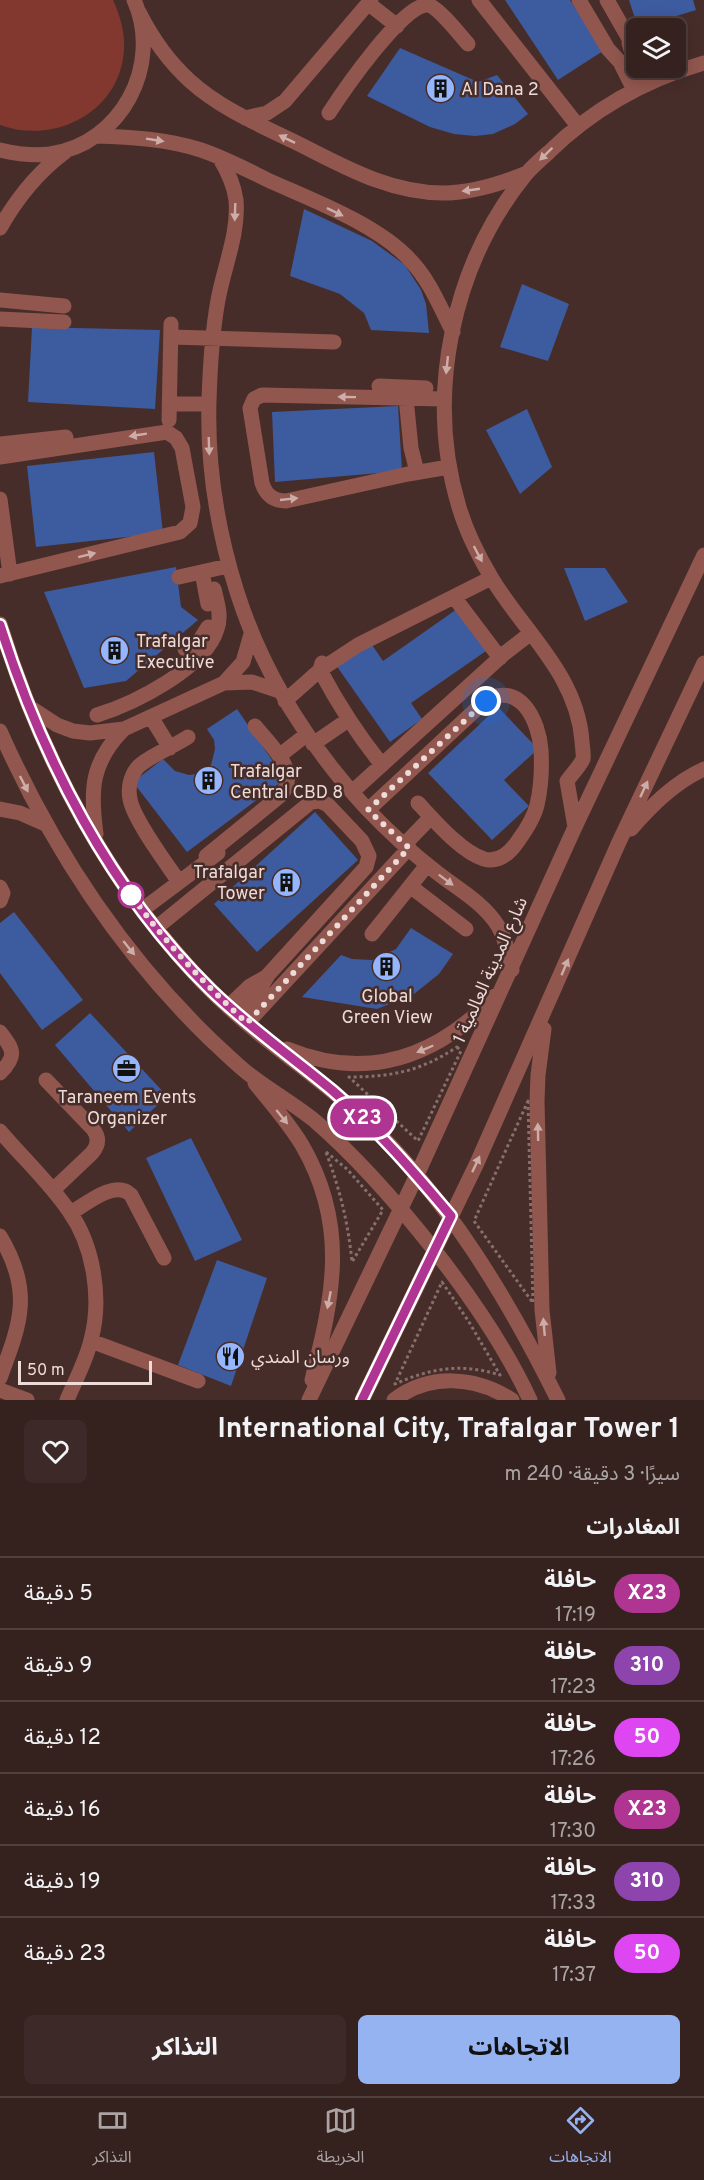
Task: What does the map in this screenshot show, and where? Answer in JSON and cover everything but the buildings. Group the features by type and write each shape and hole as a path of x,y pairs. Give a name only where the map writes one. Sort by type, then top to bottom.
{"street":[{"path":"479,0 575,128"},
{"path":"579,0 608,49 637,88"},
{"path":"607,0 626,34"},
{"path":"245,118 267,113 285,101 369,2 397,26"},
{"path":"329,113 360,67 417,7 427,5 436,10 468,44"},
{"path":"136,6 161,49 175,66 207,95 245,118 359,173 386,184 414,191 443,193 472,191 500,184 527,173"},
{"path":"0,150 33,155 68,150 96,136 122,110 133,92 140,73 143,52 143,32 136,6"},
{"path":"575,827 567,781 583,758 576,710 555,665 492,578 459,509 444,434 447,358 465,289 476,258 491,228 527,173 575,128 637,88 704,63"},
{"path":"635,78 637,88"},
{"path":"637,88 640,78"},
{"path":"545,92 575,128"},
{"path":"96,136 166,142 201,150 316,202 389,241 411,260 429,283 453,332"},
{"path":"0,228 16,202 37,176 68,150"},
{"path":"219,157 232,184 236,213 213,338 209,404 210,467 213,502 228,566 251,634 282,696 310,740 368,810 406,847 490,915 502,934 512,969"},
{"path":"0,300 64,306"},
{"path":"0,319 64,322"},
{"path":"169,420 171,330 213,338 334,342"},
{"path":"379,386 444,394"},
{"path":"444,394 406,398 262,395 254,399 250,408 262,483 266,493 275,500 286,501 417,472 450,470"},
{"path":"406,398 410,440 417,472"},
{"path":"170,404 209,404"},
{"path":"0,456 166,432 176,438 182,448 193,507 190,523 180,532 5,575 0,499"},
{"path":"0,433 73,435"},
{"path":"0,444 73,435"},
{"path":"0,450 73,435"},
{"path":"387,488 450,470"},
{"name":"شارع المدينة العالمية 1","path":"308,1400 417,1175 575,827 704,555"},
{"path":"179,577 228,566"},
{"path":"0,587 68,570"},
{"path":"185,649 203,638 209,624 209,610 202,572"},
{"path":"282,696 358,645 492,578"},
{"path":"97,715 135,702 170,681 208,646 218,628 219,608 214,589"},
{"path":"454,597 500,658"},
{"path":"320,670 331,651 387,622"},
{"path":"0,624 30,708 60,776 98,843 142,910 191,969 238,1015 362,1117 417,1175 451,1216 513,1315 558,1400"},
{"path":"352,792 500,658 531,633"},
{"path":"30,708 57,725 74,731 90,733 124,729 224,682 243,662 251,634"},
{"path":"362,1400 477,1163 619,842 704,663"},
{"path":"183,670 194,695"},
{"path":"320,670 348,720 385,762"},
{"path":"170,681 180,702"},
{"path":"224,682 252,682 282,696"},
{"path":"368,810 486,701 497,695 510,695 523,703 535,724 541,750 537,805 531,820 516,844 501,858 495,860 483,858 461,844 418,803"},
{"path":"385,762 408,752 450,714"},
{"path":"151,717 170,748"},
{"path":"279,756 348,720"},
{"path":"206,856 285,790 289,777 285,764 255,726"},
{"path":"98,843 92,798 94,782 104,753 124,729"},
{"path":"0,731 45,824 93,899 149,973 195,1024 246,1071 313,1120 369,1172 401,1207 484,1318 530,1400"},
{"path":"179,882 135,814 129,798 130,783 136,769 188,737"},
{"path":"619,842 662,797 704,769"},
{"path":"156,928 307,805 315,801 324,803 366,846 369,856 366,867 268,975 257,994 238,1015"},
{"path":"0,809 20,813 45,824"},
{"path":"238,1015 406,847 431,817"},
{"path":"142,910 252,827"},
{"path":"372,934 427,865"},
{"path":"410,886 465,929"},
{"path":"0,887 3,893 0,901"},
{"path":"270,1043 303,1056 335,1063 362,1064 388,1061 422,1051 454,1034 504,987"},
{"path":"550,1385 542,1310 537,1093 540,1050 551,1000"},
{"path":"0,1032 11,1048 12,1054 11,1060 0,1073"},
{"path":"246,1071 302,1144 321,1187 329,1213 334,1257 333,1281 308,1400"},
{"path":"46,1080 93,1129 98,1138 96,1149 53,1190"},
{"path":"0,1131 71,1213 81,1234 92,1269 95,1305 91,1341 67,1400"},
{"path":"71,1213 111,1191 122,1189 127,1191 164,1258"},
{"path":"0,1236 16,1268 21,1307 17,1332 0,1378"},
{"path":"91,1341 198,1381"},
{"path":"394,1400 412,1389 447,1380 483,1385 512,1400"},
{"path":"0,1390 27,1400"}],"path":[{"path":"457,1047 461,1051 418,1141 349,1077 388,1076 405,1072 424,1066 457,1047"},
{"path":"528,1101 531,1238 533,1303 474,1221 528,1101"},
{"path":"326,1152 347,1169 383,1210 352,1262 345,1210 326,1152"},
{"path":"442,1282 475,1331 500,1375 472,1368 449,1368 429,1371 395,1384 442,1282"}],"shaded area":[{"path":"0,0 113,0 124,37 124,50 120,72 111,91 98,106 81,118 62,126 42,130 21,130 0,125"}],"bus line":[{"name":"X23","path":"0,625 12,662 60,776 117,875 142,910 173,949 210,989 270,1043 362,1117 417,1175 451,1216 362,1400"}],"place":[{"name":"Al Dana 2","path":"440,89"},
{"name":"Trafalgar Executive","path":"115,651"},
{"name":"Trafalgar Central CBD 8","path":"209,781"},
{"name":"Trafalgar Tower","path":"286,882"},
{"name":"Global Green View","path":"387,967"},
{"name":"Taraneem Events Organizer","path":"127,1068"},
{"name":"ورسان المندي","path":"230,1357"}],"route":[{"path":"131,895 129,892 191,969 247,1023 409,848 368,810 486,701"}]}
